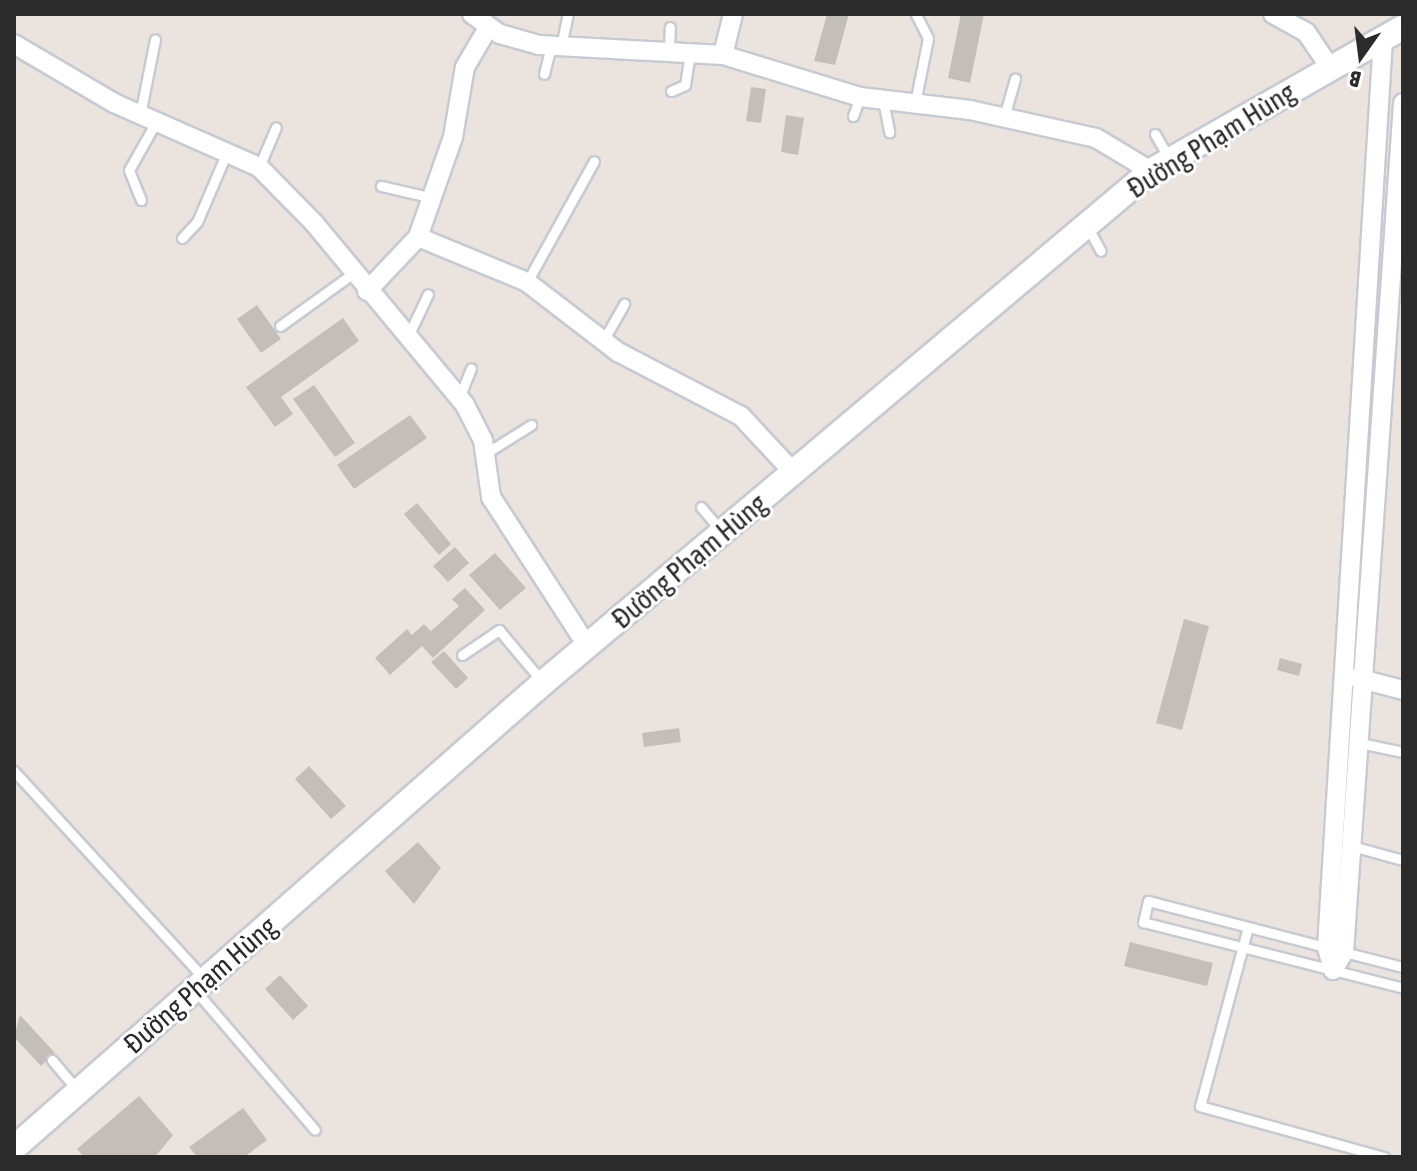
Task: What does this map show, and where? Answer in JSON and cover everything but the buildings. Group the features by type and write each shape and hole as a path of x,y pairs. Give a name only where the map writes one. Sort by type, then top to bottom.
{"main road":[{"name":"Đường Phạm Hùng","path":"14,1148 543,683 1160,165 1329,66 1393,33"}],"street":[{"path":"472,14 556,46 723,55 770,78 860,97 1004,117 1105,141 1160,165"},
{"path":"723,55 733,14"},
{"path":"1273,14 1299,21 1329,66"},
{"path":"367,291 418,237 433,198 465,67 489,21"},
{"path":"1336,950 1346,676 1376,162 1393,33"},
{"path":"14,44 148,119 259,167 367,291 409,334 459,398 476,425 483,455 485,485 506,535 588,647"},
{"path":"1333,970 1352,846 1366,680 1385,371 1397,270 1393,239 1403,103"},
{"path":"1376,162 1399,162"},
{"path":"418,237 527,282 603,341 741,416 793,472"},
{"path":"1372,239 1393,239"},
{"path":"1364,370 1385,371"},
{"path":"1350,609 1370,612"},
{"path":"1346,676 1403,690"}],"lane":[{"path":"544,74 568,14"},
{"path":"915,103 928,38 916,14"},
{"path":"669,51 670,27"},
{"path":"141,200 129,170 148,119 155,39"},
{"path":"671,91 685,85 690,52"},
{"path":"1004,117 1015,79"},
{"path":"853,116 860,97"},
{"path":"882,98 889,132"},
{"path":"259,167 276,127"},
{"path":"1155,134 1160,165"},
{"path":"182,238 197,222 227,152"},
{"path":"527,282 594,161"},
{"path":"381,186 433,198"},
{"path":"1087,225 1101,251"},
{"path":"280,326 352,274"},
{"path":"409,334 428,294"},
{"path":"603,341 624,304"},
{"path":"459,398 471,368"},
{"path":"483,455 531,425"},
{"path":"701,507 722,533"},
{"path":"462,655 499,630 543,683"},
{"path":"1360,743 1403,752"},
{"path":"14,771 200,985 315,1130"},
{"path":"1352,846 1403,860"},
{"path":"1403,967 1148,901 1143,922 1403,988"},
{"path":"1248,927 1200,1106 1384,1157"},
{"path":"52,1060 78,1092"}]}
